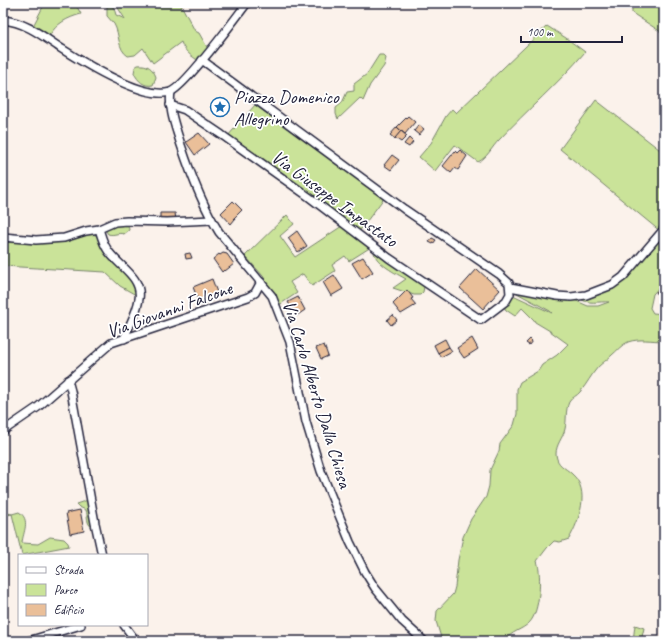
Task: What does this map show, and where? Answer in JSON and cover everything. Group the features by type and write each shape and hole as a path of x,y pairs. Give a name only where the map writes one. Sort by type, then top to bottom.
{"street":[{"path":"3,20 16,22 29,28 101,72 149,91 171,92 179,86 202,60 248,3"},
{"path":"202,60 404,209 494,270 509,283 510,287 557,296 571,297 586,295 612,285 623,277 664,229"},
{"name":"Via Carlo Alberto Dalla Chiesa","path":"171,92 170,105 176,131 198,193 219,232 272,296 286,329 306,422 321,471 350,542 365,572 383,598 402,621 424,641"},
{"name":"Via Giuseppe Impastato","path":"170,105 186,110 309,197 378,250 481,320 506,300 510,294 510,287"},
{"path":"3,237 36,240 64,238 86,231 99,229 115,222 212,220"},
{"path":"99,229 107,250 132,276 138,286 140,294 137,308 124,339"},
{"name":"Via Giovanni Falcone","path":"3,431 38,407 111,344 248,297 255,293 261,282"},
{"path":"68,380 102,554"},
{"path":"28,641 78,626"},
{"path":"125,626 136,641"}],"green space":[{"path":"45,3 75,3 81,14 71,17 63,22 55,28 49,36 33,26"},
{"path":"115,3 180,3 195,31 199,33 208,49 199,61 188,53 181,42 153,63 143,48 135,55 128,56 124,53 120,45 114,24 107,16 107,6 109,5 114,8 116,15 125,19"},
{"path":"632,3 664,3 664,34 632,13"},
{"path":"547,26 585,52 565,75 496,143 481,160 478,162 455,145 435,171 419,157 431,143 446,116 452,109 456,113"},
{"path":"379,55 383,55 386,58 384,66 370,85 363,101 360,98 338,119 336,108 342,103 347,92 354,91 354,84 367,74"},
{"path":"138,65 147,66 153,71 156,77 153,85 144,84 137,79 134,73 135,67"},
{"path":"596,100 664,153 664,227 661,232 560,149"},
{"path":"255,105 384,198 358,233 227,137"},
{"path":"287,215 294,224 280,236 295,257 342,226 371,247 349,261 345,256 332,265 335,271 312,286 303,274 290,282 297,293 279,305 263,276 245,256"},
{"path":"128,223 129,230 124,234 108,234 104,228 112,225"},
{"path":"664,232 664,282 653,294 650,308 653,313 664,314 664,341 637,340 623,345 598,367 579,393 569,402 565,429 557,447 556,454 560,464 578,481 581,488 581,506 576,524 569,539 560,542 554,541 537,561 539,567 540,584 538,603 533,618 529,623 510,635 504,641 442,641 436,621 437,611 453,594 463,537 471,519 486,497 489,486 490,470 499,451 500,444 514,425 517,414 517,389 520,382 538,371 542,365 557,355 568,344 535,322 522,308 515,316 504,307 515,296 552,313 515,292 517,290 572,299 588,306 598,306 609,302 590,302 579,298 609,288"},
{"path":"90,234 96,235 136,284 136,295 120,286 105,272 3,266 3,242 14,243 58,240"},
{"path":"374,252 377,252 422,283 424,287 423,292 420,295 414,295 393,288 406,279 382,264 375,256"},
{"path":"88,500 92,527 88,522 86,510 76,504"},
{"path":"3,512 12,514 3,516"},
{"path":"19,512 25,519 22,543 38,544 50,537 64,539 69,546 27,554 22,554 12,514"},
{"path":"635,625 644,628 641,641 633,641"}],"building":[{"path":"408,116 415,122 405,134 397,127"},
{"path":"419,125 424,129 419,135 414,131"},
{"path":"397,127 401,131 395,139 390,135"},
{"path":"401,131 407,136 401,142 395,138"},
{"path":"199,133 209,144 195,155 186,142"},
{"path":"409,138 413,142 409,147 404,144"},
{"path":"460,150 467,156 458,170 455,168 451,173 443,166 455,151 457,153"},
{"path":"392,155 399,160 391,170 384,165"},
{"path":"233,201 242,210 234,218 235,219 231,224 221,213"},
{"path":"160,213 175,213 176,220 160,220"},
{"path":"297,231 307,246 298,252 288,238"},
{"path":"432,238 436,240 433,244 429,242"},
{"path":"190,253 192,258 186,259 185,254"},
{"path":"223,253 227,254 234,264 222,272 213,259 219,254 220,255"},
{"path":"363,257 373,272 362,279 352,263"},
{"path":"477,269 500,290 483,309 460,288"},
{"path":"334,275 343,289 331,296 323,282"},
{"path":"212,279 218,295 214,299 200,305 193,287"},
{"path":"660,289 662,292 658,295 656,292"},
{"path":"407,290 413,298 411,299 416,305 401,314 393,304"},
{"path":"298,297 305,310 296,316 288,302"},
{"path":"393,315 397,320 391,325 387,320"},
{"path":"472,338 478,349 464,358 457,348"},
{"path":"445,339 449,347 438,353 434,345"},
{"path":"530,339 532,341 529,345 526,343"},
{"path":"324,345 328,356 321,359 316,348"},
{"path":"449,347 452,351 441,357 438,353"},
{"path":"80,510 84,531 70,534 66,513"}],"place":[{"name":"Piazza Domenico Allegrino","path":"220,107"}]}
